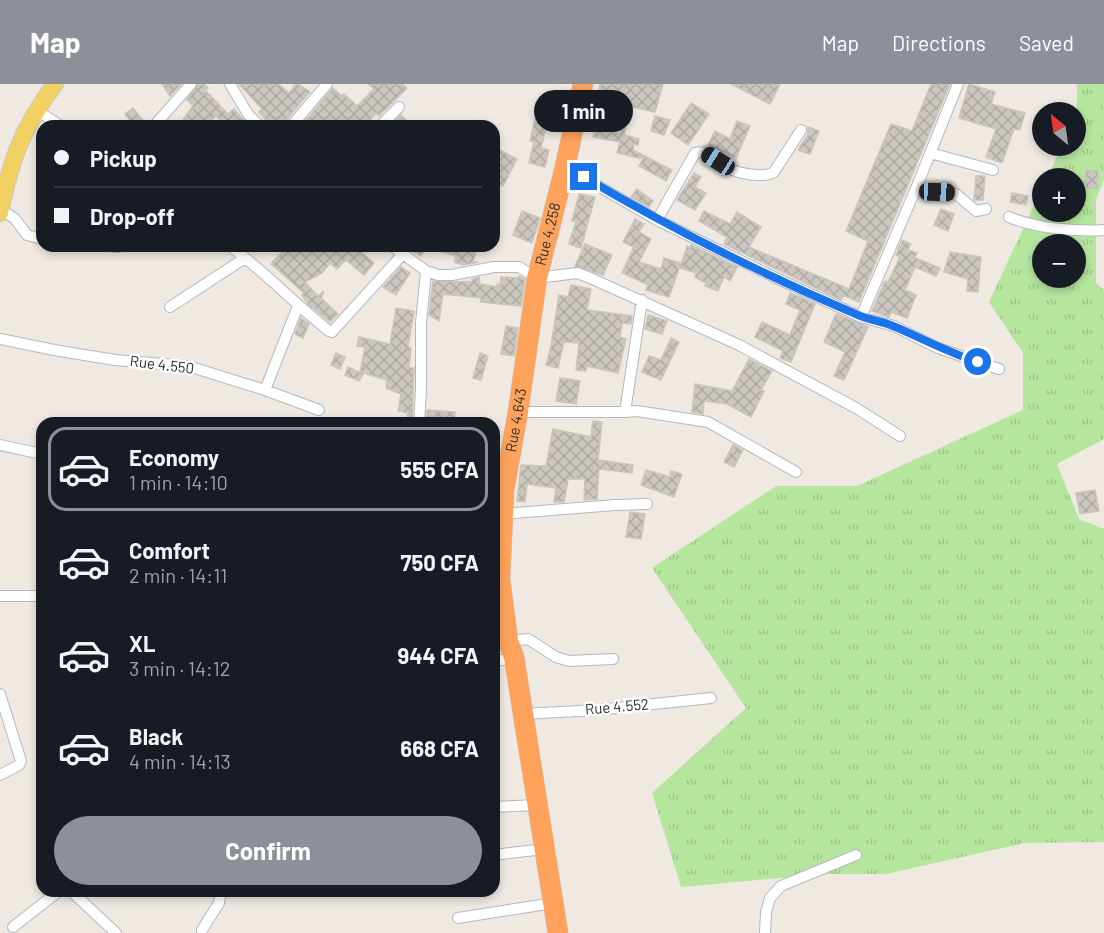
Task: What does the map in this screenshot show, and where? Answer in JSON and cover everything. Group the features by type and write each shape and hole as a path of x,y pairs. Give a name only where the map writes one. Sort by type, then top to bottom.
{"highway":[{"name":"Rue 4.258","path":"537,278 583,84"},
{"name":"Rue 4.643","path":"500,546 504,490 501,460 518,412 537,278"},
{"name":"Rue 4.643","path":"500,593 523,714 558,933"}],"main road":[{"path":"0,172 14,127 42,84"},
{"path":"0,211 9,170 17,147 36,110 55,84"}],"street":[{"path":"159,120 191,84"},
{"path":"230,84 254,120"},
{"path":"296,120 327,84"},
{"path":"861,317 958,84"},
{"path":"386,120 399,107"},
{"path":"36,110 52,120"},
{"path":"657,220 695,153 705,153 736,171 768,176 774,172 801,130"},
{"path":"930,153 993,170"},
{"path":"565,167 657,220 776,278 861,317 894,326 938,348 999,369"},
{"path":"917,186 932,192 956,194 976,211 986,209"},
{"path":"0,211 15,219 27,235 36,237"},
{"path":"1009,217 1033,225 1104,230"},
{"path":"238,252 298,306 332,332 402,255"},
{"path":"399,252 426,271 438,275 452,275 487,268 519,267 537,278 577,273 642,300 749,350 856,408 900,436"},
{"path":"170,307 245,258"},
{"path":"419,417 421,323 426,271"},
{"path":"625,412 642,300"},
{"path":"265,390 298,306"},
{"name":"Rue 4.550","path":"0,339 114,360 188,366 319,410"},
{"path":"518,412 637,411 708,422 796,472"},
{"path":"0,445 36,453"},
{"path":"503,514 615,504 647,504"},
{"path":"0,596 36,596"},
{"path":"500,657 528,639 556,657 569,661 613,659"},
{"path":"0,775 19,765 21,761 1,698"},
{"name":"Rue 4.552","path":"523,714 597,710 711,698"},
{"path":"500,807 537,805"},
{"path":"500,854 544,849"},
{"path":"765,933 770,898 781,886 856,855"},
{"path":"13,927 51,897"},
{"path":"77,897 116,933"},
{"path":"202,930 219,903 220,897"},
{"path":"458,918 553,903"}],"green space":[{"path":"1077,84 1104,84 1104,179 1096,200 1096,283 1104,290 1104,439 1057,464 1079,519 1104,529 1104,842 1025,843 886,874 827,874 681,887 652,793 746,708 652,568 776,486 857,486 1023,410 1023,353 989,302 1032,210 1032,222 1086,222 1086,168 1052,168 1057,156 1086,156 1086,102 1077,102"}],"building":[{"path":"162,84 181,84 170,96"},
{"path":"198,84 204,84 208,88 205,90 228,114 234,109 244,120 220,120 216,116 211,120 209,118 208,120 182,120 193,106 187,100"},
{"path":"239,84 278,84 289,93 298,84 310,92 286,120 266,120 259,112 262,109"},
{"path":"368,84 402,84 407,88 379,116 376,113 370,120 306,120 333,88 357,106 374,89"},
{"path":"600,84 663,84 655,112 611,102 610,106 597,103"},
{"path":"731,84 780,84 770,104"},
{"path":"931,84 950,84 859,302 843,295 841,300 724,244 727,237 699,221 704,211 730,224 737,212 761,227 749,247 849,289 868,241 846,231 891,124 912,131"},
{"path":"969,84 995,92 991,104 1025,113 1020,130 1014,129 1002,163 986,157 996,129 959,118"},
{"path":"691,103 709,114 688,145 671,133"},
{"path":"538,105 560,109 558,118 549,116 541,148 549,150 545,167 529,163 534,142 530,141"},
{"path":"133,108 143,120 130,120 125,114"},
{"path":"401,115 406,120 396,120"},
{"path":"655,116 670,120 664,135 651,131"},
{"path":"737,121 750,126 736,158 708,145 715,131 730,139"},
{"path":"596,123 626,128 624,135 639,139 638,145 634,144 633,150 672,170 666,181 639,166 643,159 617,153 620,142 593,137"},
{"path":"808,127 819,131 810,154 798,150 808,134"},
{"path":"500,150 517,159 503,186 500,184"},
{"path":"1086,170 1098,171 1097,189 1086,188"},
{"path":"694,173 701,177 695,187 706,193 695,210 677,200"},
{"path":"976,176 985,176 983,200 974,200"},
{"path":"637,189 653,201 649,207 631,197"},
{"path":"1012,193 1028,196 1026,205 1010,202"},
{"path":"579,194 595,197 581,248 569,244 576,221 572,221"},
{"path":"941,209 954,214 948,231 934,225"},
{"path":"522,211 540,218 532,243 513,235"},
{"path":"635,219 644,224 639,232 651,239 639,262 661,269 664,258 681,263 669,297 646,290 648,285 622,273 634,247 623,242"},
{"path":"902,240 911,244 908,250 917,253 915,258 940,268 936,276 915,267 905,290 916,295 907,318 891,312 889,317 872,311 885,281 888,282 900,257 896,255"},
{"path":"585,244 612,255 603,275 575,266"},
{"path":"691,245 737,267 730,281 724,277 718,291 705,286 706,283 695,277 696,273 680,268 687,246 690,248"},
{"path":"282,252 361,252 374,263 364,275 346,260 337,269 330,263 322,273 305,282 318,296 324,291 321,298 338,314 330,322 308,304 302,295 304,293 271,264"},
{"path":"442,252 476,252 473,262 478,262 463,265 454,262 456,256"},
{"path":"950,252 981,257 978,292 967,291 968,279 944,272"},
{"path":"401,267 410,273 396,295 383,287"},
{"path":"519,276 525,279 521,306 481,302 481,298 443,294 439,321 429,315 433,281 472,282 472,279 479,277 480,284 497,287 497,284 500,285 501,277 519,278"},
{"path":"571,285 591,289 587,310 632,316 631,324 622,323 620,337 626,339 618,373 587,366 586,371 576,370 579,343 564,342 558,368 546,365 559,295 568,297"},
{"path":"790,293 815,304 791,362 780,358 783,351 755,337 762,322 790,335 800,310 786,304"},
{"path":"396,308 414,311 408,347 411,348 409,368 414,368 412,417 408,417 408,413 398,411 401,394 386,388 387,380 360,372 365,347 357,346 359,337 390,344"},
{"path":"836,314 868,327 844,380 834,376 845,352 824,342"},
{"path":"648,315 667,321 662,334 645,329"},
{"path":"301,318 309,324 303,338 295,334"},
{"path":"506,326 518,328 514,356 501,354"},
{"path":"671,338 679,342 661,380 642,372 649,356 661,360"},
{"path":"336,353 345,357 340,369 331,365"},
{"path":"480,353 488,356 481,380 473,378"},
{"path":"749,359 772,371 761,390 764,391 751,417 727,404 704,401 703,414 692,412 695,384 732,391"},
{"path":"348,367 363,374 359,381 345,375"},
{"path":"560,378 580,381 576,404 556,401"},
{"path":"427,410 455,412 455,417 427,417"},
{"path":"593,421 602,422 598,460 633,465 632,473 599,469 597,499 584,500 585,479 568,479 564,502 554,502 556,488 527,484 525,502 517,501 521,465 546,466 553,429 591,437"},
{"path":"733,445 743,450 734,467 724,462"},
{"path":"646,470 670,477 671,471 682,474 674,497 641,485"},
{"path":"1095,490 1099,511 1080,514 1076,493"},
{"path":"630,512 645,514 641,539 626,537"}],"route":[{"path":"584,177 657,220 776,278 861,317 894,326 938,348 978,362"}]}
